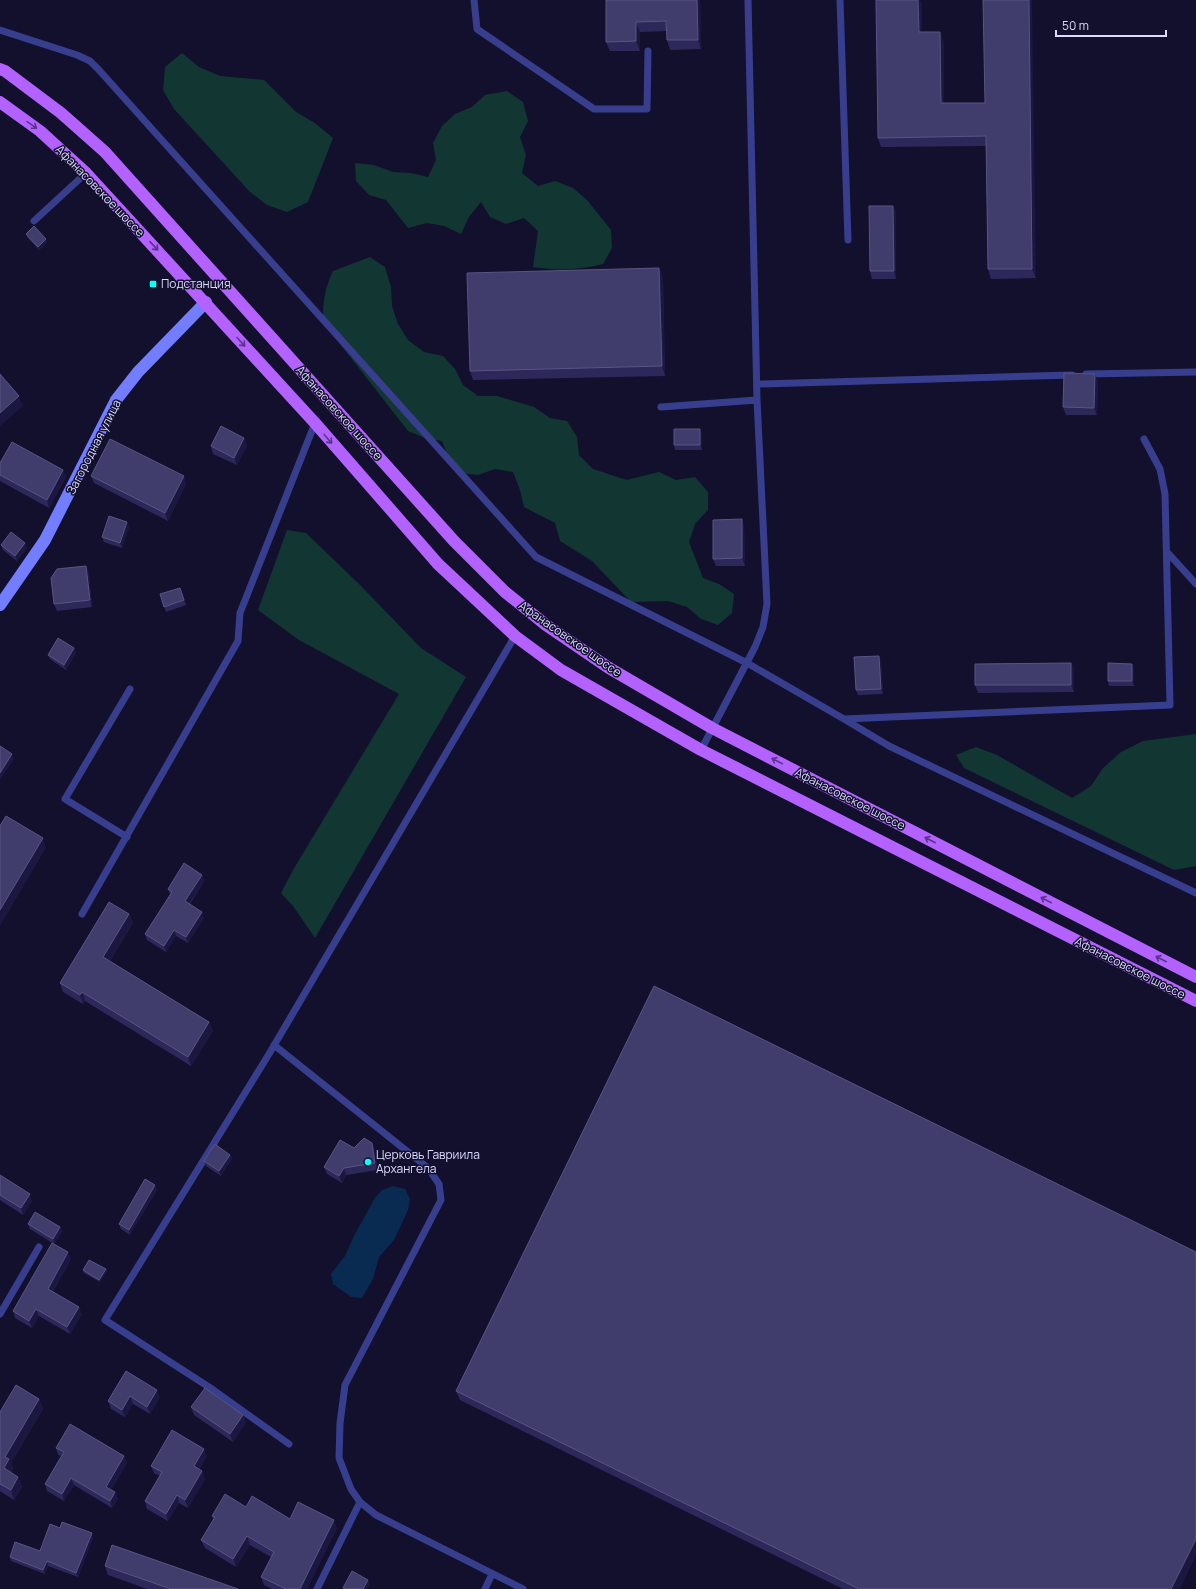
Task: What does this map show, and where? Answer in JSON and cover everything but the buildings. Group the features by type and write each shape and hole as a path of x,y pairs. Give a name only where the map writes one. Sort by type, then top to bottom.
{"main road":[{"name":"Афанасовское шоссе","path":"0,69 5,71 61,113 105,152 454,541 505,592 546,625 609,668 712,728 1196,977"},
{"name":"Афанасовское шоссе","path":"0,102 40,131 86,173 206,302 315,423 438,564 515,636 561,670 701,750 1196,1001"}],"street":[{"name":"Загородная улица","path":"0,605 46,540 116,400 138,372 206,302"}],"lane":[{"path":"474,0 477,29 594,109 647,109 648,51"},
{"path":"701,750 755,647 763,627 767,604 758,400 748,0"},
{"path":"840,0 848,240"},
{"path":"0,30 77,55 90,61 536,557 747,663 889,746 1196,893"},
{"path":"34,221 86,173"},
{"path":"758,384 1196,372"},
{"path":"661,407 758,400"},
{"path":"82,914 238,641 240,613 315,423"},
{"path":"844,719 1170,705 1165,494 1160,469 1144,439"},
{"path":"1167,552 1196,584"},
{"path":"289,1444 212,1389 105,1320 274,1044 515,636"},
{"path":"127,837 65,799 130,689"},
{"path":"274,1044 428,1168 439,1184 441,1200 345,1385 340,1423 338,1458 350,1489 360,1502 376,1515 523,1589"},
{"path":"0,1314 39,1247"},
{"path":"317,1589 360,1502"},
{"path":"484,1589 492,1574"}],"green space":[{"path":"182,53 199,67 220,76 264,80 296,112 315,123 333,138 308,202 287,212 267,205 250,192 174,109 163,90 165,67"},
{"path":"507,91 523,102 528,121 520,137 526,155 522,173 538,186 555,181 573,188 587,200 611,230 612,248 603,264 586,268 568,269 533,267 538,231 524,218 506,224 490,217 481,202 469,217 461,234 444,226 427,223 408,228 386,200 369,195 356,181 355,163 374,165 393,172 411,173 428,177 436,160 433,143 442,126 455,114 472,107 485,95"},
{"path":"370,257 385,267 391,287 392,306 398,324 408,340 424,352 443,356 455,369 463,385 478,396 497,396 534,407 550,418 567,421 577,437 579,455 593,469 627,480 659,472 676,480 695,477 708,492 708,510 695,524 689,542 703,578 719,584 734,594 732,613 718,625 701,619 687,607 668,601 631,602 592,561 560,541 555,523 524,507 520,490 513,472 495,469 478,475 460,473 449,458 442,441 425,438 408,431 323,322 325,296 333,271"},
{"path":"287,530 306,533 360,585 421,648 466,677 315,938 293,906 281,893 293,870 399,694 299,640 258,610"},
{"path":"1196,734 1196,866 1174,870 964,768 956,755 976,747 997,755 1072,798 1091,786 1103,768 1121,752 1143,741"}],"water":[{"path":"393,1186 405,1189 410,1199 408,1210 394,1240 379,1257 373,1279 362,1298 351,1297 333,1284 331,1274 345,1256 375,1198 382,1190"}],"place":[{"name":"Подстанция","path":"153,284"},
{"name":"Церковь Гавриила Архангела","path":"368,1162"}]}
